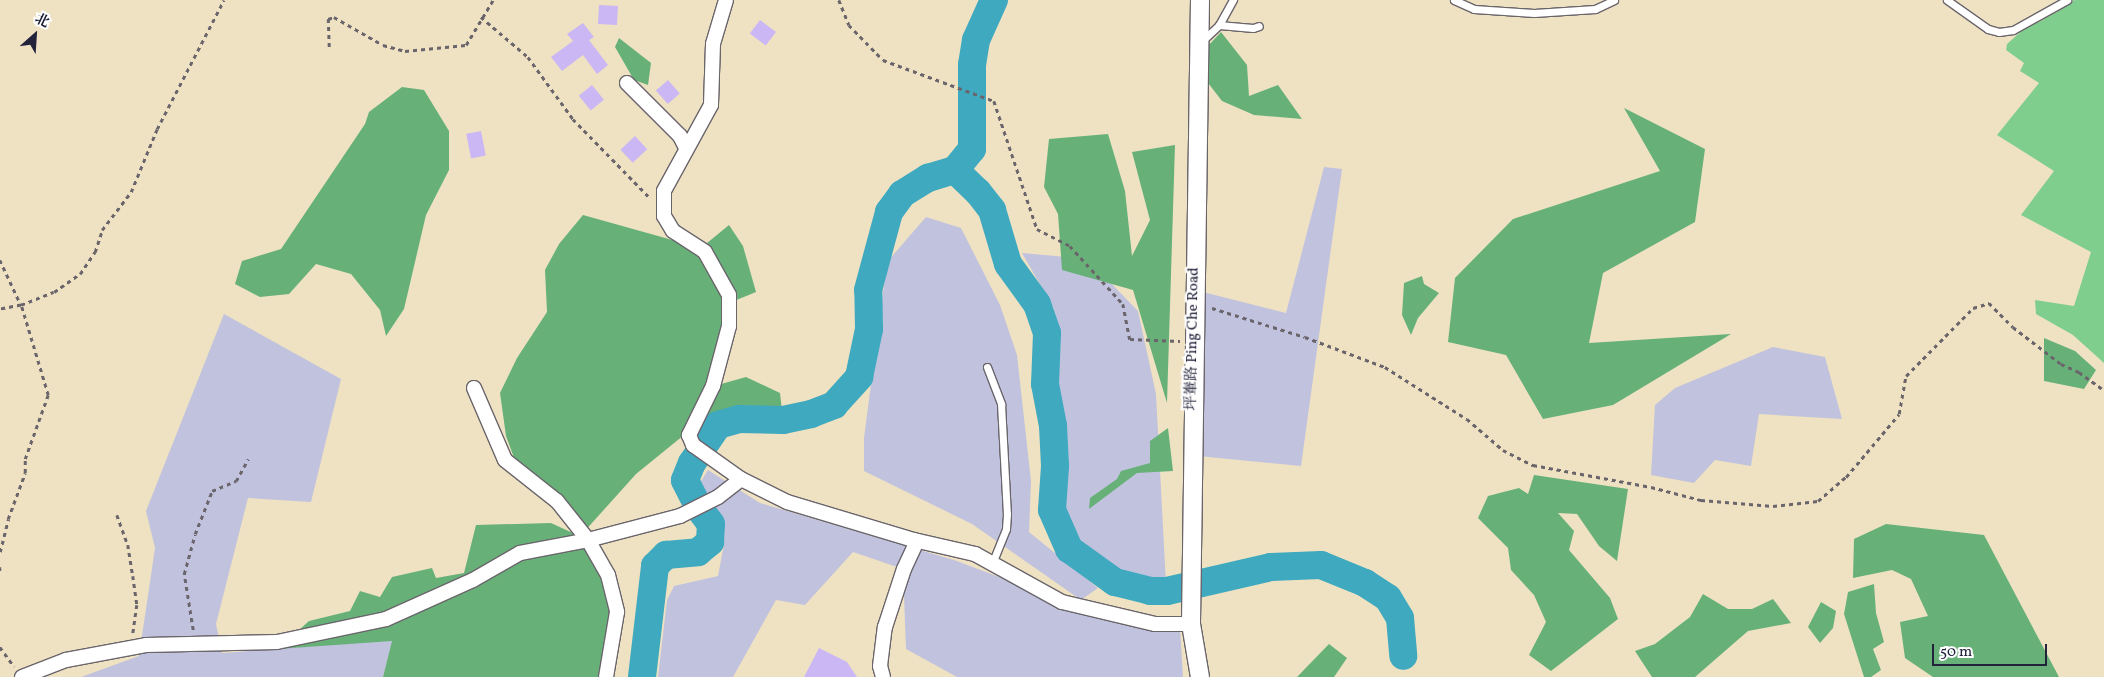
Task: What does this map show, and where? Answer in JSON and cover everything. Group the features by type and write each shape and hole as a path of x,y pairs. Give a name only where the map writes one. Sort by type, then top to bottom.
{"street":[{"path":"726,0 713,44 711,105 664,191 664,211 673,231 705,252 729,295 729,326 713,386 689,435 691,443 713,462 741,479 787,502 918,541 975,554 1062,602 1156,624 1191,620"},
{"name":"坪輋路 Ping Che Road","path":"1200,0 1193,342 1191,580 1191,620 1200,677"},
{"path":"627,83 680,136 686,148"},
{"path":"474,388 505,460 557,500 588,540 608,575 617,612 606,677"},
{"path":"22,677 66,660 131,647 277,642 386,619 473,580 520,553 588,540 667,519 711,500 741,479"},
{"path":"884,677 880,666 885,627 904,569 918,541"}],"lane":[{"path":"1199,45 1219,25 1233,0"},
{"path":"1454,0 1474,9 1534,13 1595,9 1614,0"},
{"path":"1947,0 1988,29 1999,32 2013,30 2067,0"},
{"path":"1219,25 1259,26"},
{"path":"987,367 1001,404 1007,514 1006,529 992,563"}],"path":[{"path":"0,309 20,305 54,292 80,274 95,252 102,230 131,192 157,129 224,0"},
{"path":"329,47 328,19 334,17 383,45 405,51 424,52 466,45 481,16 493,0"},
{"path":"839,0 849,25 883,60 994,101 1038,229 1070,246 1099,282 1123,304 1130,339 1193,342"},
{"path":"481,16 528,57 573,119 664,211"},
{"path":"0,260 20,305 48,395 25,458 25,473 8,519 0,552"},
{"path":"1194,303 1305,337 1385,367 1467,419 1502,450 1533,465 1650,487 1701,500 1774,506 1818,501 1846,477 1899,414 1906,376 1973,308 1989,303 2013,327 2061,364 2079,372 2104,390"},
{"path":"195,644 184,574 195,534 212,491 236,481 248,459"},
{"path":"117,515 128,545 137,605 131,647"},
{"path":"0,567 0,574"},
{"path":"0,647 22,677"}],"shaded area":[{"path":"1324,167 1342,169 1301,466 1198,456 1203,292 1286,313"},
{"path":"926,217 961,228 1000,305 1017,355 1031,481 1029,532 1098,588 1081,600 972,524 864,471 864,438 887,262"},
{"path":"1022,253 1067,257 1104,276 1138,311 1156,394 1166,584 1122,575 1075,542 1066,513 1067,428 1055,367 1054,309"},
{"path":"224,314 341,379 311,502 248,498 216,624 222,653 393,640 383,677 81,677 139,656 155,548 146,511"},
{"path":"1773,347 1825,357 1842,419 1759,414 1751,466 1715,460 1694,483 1651,475 1655,405 1675,388"},
{"path":"708,470 760,503 954,560 1055,598 1180,629 1183,677 957,677 906,649 903,569 853,552 805,605 776,600 733,677 658,677 667,600 674,586 718,576 724,544 688,502"}],"green space":[{"path":"2074,0 2104,0 2104,363 2073,335 2036,314 2035,300 2074,306 2091,252 2021,215 2054,171 1997,135 2039,83 2020,71 2024,63 2006,50 2007,44 2027,26 2041,21"},
{"path":"1221,32 1247,65 1249,96 1278,85 1302,119 1254,115 1222,101 1205,79 1207,47"},
{"path":"619,38 651,63 648,85 634,80 615,47"},
{"path":"402,87 424,90 449,131 449,170 426,215 404,309 386,336 380,310 351,274 316,264 289,294 260,297 235,284 242,261 281,249 365,124 369,112"},
{"path":"1624,108 1705,149 1695,222 1603,273 1589,343 1731,334 1613,405 1543,419 1506,355 1448,342 1455,278 1513,219 1660,171"},
{"path":"1108,134 1125,191 1132,256 1150,220 1132,152 1175,145 1167,403 1133,290 1062,270 1058,214 1044,187 1049,139"},
{"path":"583,215 701,248 729,225 743,246 756,292 729,303 714,386 746,377 780,393 783,420 728,420 718,425 705,442 684,435 636,474 583,533 519,471 506,436 500,393 517,358 547,312 545,270 559,244"},
{"path":"1422,276 1424,284 1439,293 1418,318 1411,335 1402,315 1404,283"},
{"path":"2044,338 2075,351 2096,370 2084,389 2044,381"},
{"path":"1168,428 1173,471 1137,473 1089,509 1090,498 1117,479 1121,471 1150,463 1150,441"},
{"path":"1534,475 1628,489 1617,561 1599,546 1577,514 1558,513 1574,531 1569,550 1610,598 1618,619 1551,671 1529,655 1546,622 1534,595 1511,570 1508,548 1478,518 1488,496 1519,488 1528,494"},
{"path":"551,523 588,540 608,575 616,620 603,677 383,677 392,641 278,649 309,621 350,611 360,591 380,597 392,577 432,568 436,578 464,573 476,525"},
{"path":"1886,524 1984,535 2059,677 1933,677 1905,658 1900,622 1928,616 1911,579 1892,570 1853,578 1854,539"},
{"path":"1874,584 1876,613 1884,642 1873,649 1881,670 1871,677 1864,677 1844,614 1848,592"},
{"path":"1703,594 1728,609 1752,609 1773,599 1791,623 1748,631 1695,677 1652,677 1635,651 1655,644 1690,617"},
{"path":"1821,602 1836,611 1833,628 1820,643 1808,627"},
{"path":"1329,644 1347,658 1334,677 1297,677"}],"building":[{"path":"599,5 618,6 617,25 598,24"},
{"path":"760,20 776,32 766,46 750,34"},
{"path":"583,23 594,37 589,40 608,65 597,74 583,55 562,71 551,57 573,41 567,34"},
{"path":"668,80 680,94 668,104 656,90"},
{"path":"592,85 604,100 591,110 579,96"},
{"path":"481,131 486,156 471,158 466,134"},
{"path":"635,136 647,149 633,163 620,150"},
{"path":"819,648 847,662 857,677 804,677"}],"waterway":[{"path":"642,677 655,566 666,555 698,552 710,542 711,524 699,508 685,480 692,463 718,425 739,419 783,420 811,414 834,405 859,377 869,329 868,290 889,212 902,194 928,178 955,170 972,149 972,65 976,40 994,0"},
{"path":"955,170 978,192 992,210 1008,264 1037,304 1047,333 1045,384 1053,426 1055,466 1052,510 1069,549 1115,582 1150,591 1167,591 1271,567 1321,565 1365,583 1388,598 1400,618 1403,656"}]}
